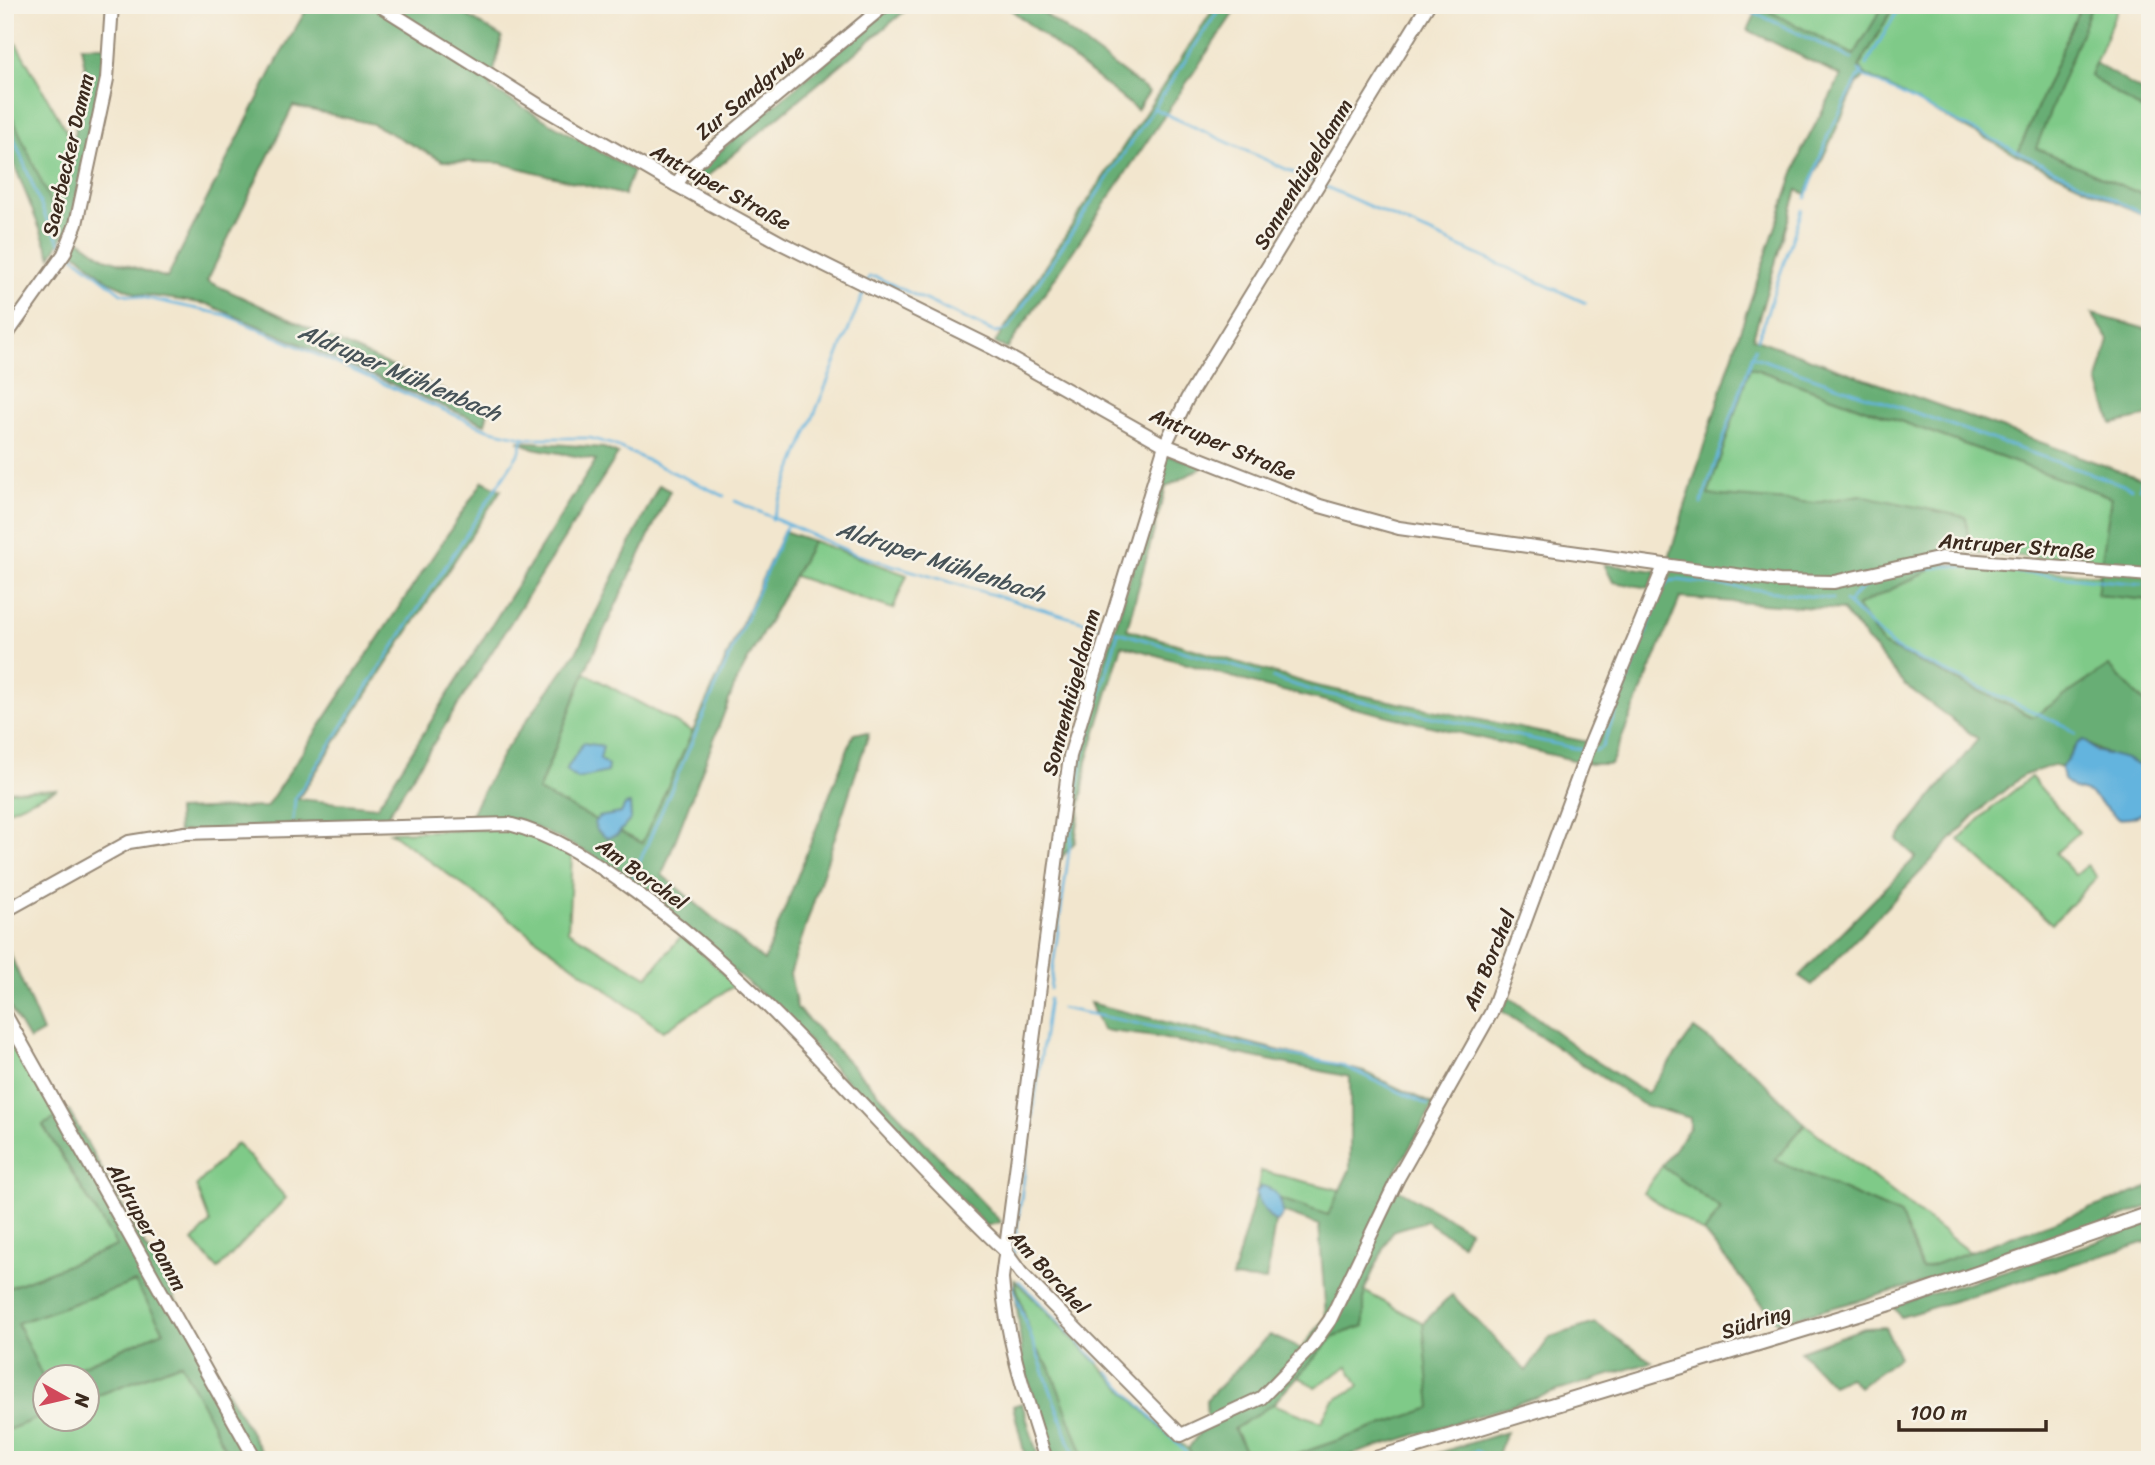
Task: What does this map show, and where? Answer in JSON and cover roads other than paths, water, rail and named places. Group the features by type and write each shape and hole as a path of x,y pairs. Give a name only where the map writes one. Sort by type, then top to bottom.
{"main road":[{"name":"Südring","path":"1372,1460 1907,1298 2057,1249 2150,1214"}],"street":[{"name":"Saerbecker Damm","path":"5,337 64,254 76,223 107,79 112,5"},
{"name":"Antruper Straße","path":"379,5 540,106 676,185 866,286 991,347 1166,445 1310,502 1372,522 1664,566 1807,582 1834,582 1942,558 2150,575"},
{"name":"Zur Sandgrube","path":"676,185 685,172 885,5"},
{"name":"Sonnenhügeldamm","path":"1046,1460 1007,1324 1002,1279 1069,756 1166,445 1188,399 1428,5"},
{"name":"Am Borchel","path":"5,911 129,842 185,833 509,824 537,831 586,856 698,940 766,1002 1004,1251 1031,1283 1181,1435 1247,1405 1273,1387 1321,1334 1404,1166 1492,1013 1590,745 1664,566"},
{"name":"Aldruper Damm","path":"5,1014 256,1460"}],"water":[{"path":"2084,740 2096,751 2126,759 2150,771 2150,807 2135,817 2117,818 2089,793 2075,789 2063,780 2061,768 2078,743"},
{"path":"583,743 603,746 600,759 608,766 607,772 577,779 566,770"},
{"path":"630,804 631,819 617,835 607,838 596,830 594,823 599,817 621,813 625,805"},
{"path":"1262,1186 1275,1192 1280,1200 1283,1214 1278,1222 1268,1215 1259,1201 1256,1192"}],"waterway":[{"path":"867,283 869,277 876,277 996,333 1008,329 1222,5"},
{"path":"1739,5 1852,59"},
{"path":"1866,65 1901,5"},
{"path":"1859,70 1864,76 2150,217"},
{"path":"1806,198 1828,135 1862,71"},
{"path":"1155,109 1314,182"},
{"name":"Aldruper Mühlenbach","path":"5,116 46,218 61,244"},
{"path":"1324,186 1586,303"},
{"path":"1758,339 1802,210"},
{"name":"Aldruper Mühlenbach","path":"72,255 121,293 226,315 487,429 527,438 590,438 614,445 724,496"},
{"path":"772,519 865,289"},
{"path":"1701,504 1755,348"},
{"path":"1752,356 2132,488"},
{"path":"293,821 295,799 520,451 523,437"},
{"path":"2140,488 2147,458"},
{"name":"Aldruper Mühlenbach","path":"735,501 855,554 1102,627"},
{"path":"633,877 786,527"},
{"path":"1849,602 1867,585 1894,575 1950,566 2142,584"},
{"name":"Aldruper Mühlenbach","path":"1595,751 1602,747 1668,581 1833,599"},
{"name":"Aldruper Mühlenbach","path":"1845,601 1896,649 2065,726 2076,734"},
{"name":"Aldruper Mühlenbach","path":"1115,631 1259,674"},
{"path":"1050,989 1082,758 1118,633"},
{"name":"Aldruper Mühlenbach","path":"1272,678 1314,691 1583,750"},
{"path":"1013,1256 1049,999"},
{"path":"1061,1008 1341,1065 1428,1105"},
{"path":"1019,1281 1099,1363"},
{"path":"1012,1285 1076,1460"},
{"path":"1108,1372 1193,1460"},
{"path":"1446,1460 1477,1451 1492,1460"}]}
